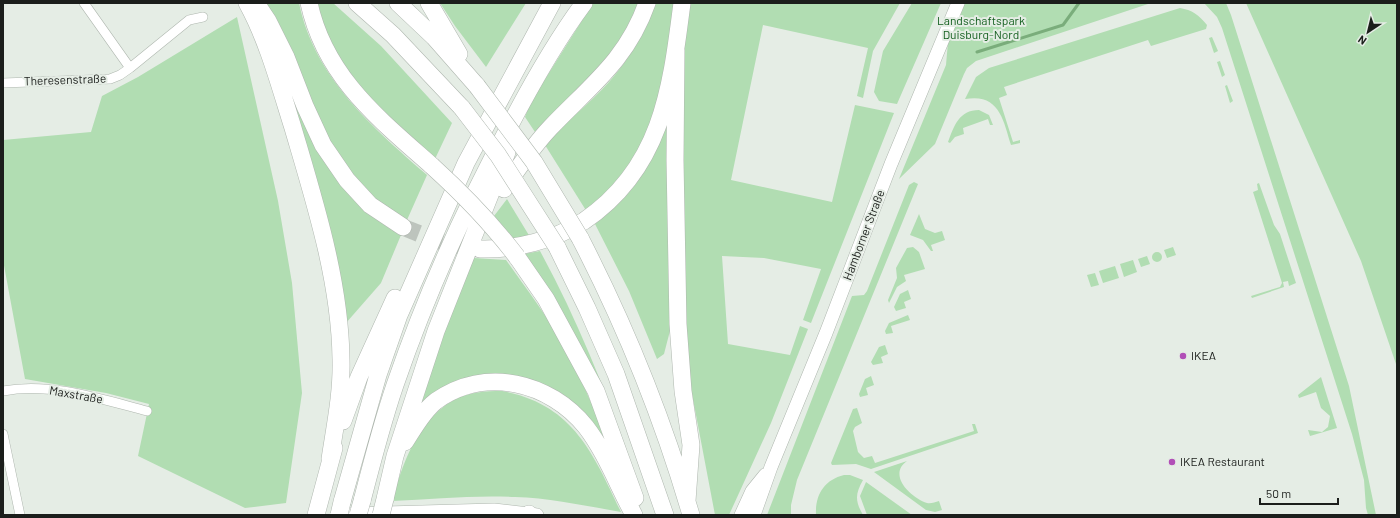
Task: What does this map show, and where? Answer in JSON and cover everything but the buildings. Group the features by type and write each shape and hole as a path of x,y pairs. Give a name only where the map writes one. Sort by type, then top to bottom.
{"highway":[{"path":"246,3 283,95 308,178 329,258 340,325 341,360 340,392 330,459"},
{"path":"256,3 268,21 286,57 305,106 323,145 347,180 370,205 403,227"},
{"path":"309,3 324,48 337,71 375,114 467,198 489,221 517,257 546,299 596,390 636,512"},
{"path":"357,3 393,35 462,108 498,155 557,247 587,308 616,374 665,514"},
{"path":"398,3 434,37 477,86 534,162 580,238 611,297 640,364 662,423 689,508"},
{"path":"429,3 477,86"},
{"path":"340,508 378,375 399,315 443,212 466,164 552,3"},
{"path":"513,78 560,3"},
{"path":"360,508 395,385 427,297 450,242 482,176 532,84 584,3"},
{"path":"478,227 522,163 550,129 603,76 627,46 641,19 647,3"},
{"path":"480,249 495,250 534,243 569,230 597,211 619,192 638,168 655,134 666,100 676,50 682,3"},
{"path":"676,50 675,160 678,324 683,391 691,445 689,508"},
{"path":"383,507 395,456 436,331 454,281 478,227 532,84"},
{"path":"317,509 330,459 359,377 429,226 443,212"},
{"path":"395,456 422,416 436,401 453,391 474,384 525,384 548,394 568,409 585,426 636,512"}],"street":[{"path":"84,3 130,68"},
{"name":"Hamborner Straße","path":"754,515 770,467 826,333 891,164 958,3"},
{"name":"Theresenstraße","path":"3,83 110,79 120,75 130,68 189,20 203,17"},
{"name":"Maxstraße","path":"3,391 17,388 72,393 147,411"},
{"path":"3,434 20,515"},
{"name":"Hamborner Straße","path":"741,515 752,491 770,467"},
{"path":"331,515 494,510 531,515"}],"green space":[{"path":"263,3 299,3 307,30 318,54 332,78 348,99 386,139 427,175 407,220 374,198 353,174 330,141"},
{"path":"317,3 333,3 381,46 452,123 435,159 365,95 330,45"},
{"path":"440,3 526,3 486,67 455,26"},
{"path":"593,3 640,3 621,44 537,135 525,117 530,103"},
{"path":"656,3 674,3 663,76 651,124 642,146 630,168 615,187 587,212 545,145 617,73 642,35"},
{"path":"686,3 900,3 873,51 863,98 857,96 868,48 763,25 731,180 832,202 855,105 894,113 811,323 803,320 821,269 764,258 722,256 728,344 790,355 800,326 808,329 771,423 729,515 715,515 692,394 688,363 684,305 682,74"},
{"path":"912,3 941,3 897,104 879,101 874,92 883,51"},
{"name":"Landschaftspark Duisburg-Nord","path":"965,3 1151,3 976,61 967,68 964,74 935,144 899,179 946,65 948,42"},
{"path":"1204,3 1226,3 1231,15 1349,386 1376,515 1368,515 1364,480 1352,434 1222,28 1217,17"},
{"path":"1246,3 1397,3 1397,367 1361,261"},
{"path":"1180,8 1188,10 1201,18 1207,25 1206,29 1151,46 1148,40 1004,87 1007,95 999,98 1013,142 1020,140 1020,143 1011,145 1002,117 992,104 985,100 976,98 965,99 976,77 989,68"},
{"path":"237,17 278,201 292,283 302,393 286,503 245,508 138,456 149,404 106,393 25,379 3,260 3,140 91,132 102,96 138,77"},
{"path":"1212,37 1218,51 1214,53 1209,38"},
{"path":"1220,61 1225,75 1222,77 1217,62"},
{"path":"281,66 313,140 340,182 357,202 377,219 401,235 381,283 346,323"},
{"path":"1227,85 1233,101 1230,103 1225,86"},
{"path":"979,110 989,115 993,125 990,125 988,119 963,128 964,134 955,137 950,143 948,142 958,120 967,113"},
{"path":"669,115 672,323 664,354 657,359 629,291 595,224 610,212 633,188 656,149"},
{"path":"914,182 918,184 797,480 791,505 791,515 767,515 852,296 864,295 867,291 909,185"},
{"path":"1259,183 1274,225 1280,234 1296,283 1289,286 1288,281 1283,282 1284,287 1252,298 1251,296 1280,287 1282,283 1253,192 1258,190 1257,184"},
{"path":"507,199 530,237 514,241 494,216"},
{"path":"919,214 925,229 935,233 942,231 945,240 931,245 933,251 931,251 923,240 910,235"},
{"path":"913,247 919,252 925,269 904,275 906,281 897,287 889,303 888,300 897,278 896,268 907,248"},
{"path":"1173,247 1176,255 1167,258 1164,250"},
{"path":"540,251 566,301 589,352 629,457 524,254"},
{"path":"1155,252 1159,252 1162,257 1159,262 1155,262 1152,259 1152,255"},
{"path":"1147,256 1150,264 1141,267 1138,259"},
{"path":"474,258 506,260 535,300 569,356 615,461 591,424 498,375 416,413 435,354"},
{"path":"1133,260 1137,272 1124,277 1120,264"},
{"path":"1115,266 1119,278 1103,283 1099,271"},
{"path":"1095,273 1099,285 1091,287 1087,275"},
{"path":"908,290 911,299 904,302 906,308 896,311 894,307 900,294"},
{"path":"908,315 910,320 891,326 893,333 886,334 885,331 889,323"},
{"path":"885,345 888,354 881,357 883,363 873,365 871,362 879,347"},
{"path":"871,376 874,385 866,388 868,395 860,397 859,394 865,379"},
{"path":"1321,377 1337,428 1310,436 1308,430 1322,432 1328,427 1330,416 1321,408 1316,392 1299,398 1298,395"},
{"path":"489,391 502,391 526,398 547,407 563,419 578,434 601,470 621,512 555,501 515,497 469,497 392,501 406,458 420,432 440,410 452,401 463,396"},
{"path":"857,408 862,423 855,427 853,431 858,452 864,458 872,456 875,463 974,431 972,424 975,424 978,433 871,469 856,464 832,465 831,463 853,409"},
{"path":"907,461 901,467 899,473 900,479 908,491 914,496 928,503 939,501 942,510 935,512 926,510 874,472"},
{"path":"850,475 863,480 858,489 857,501 863,515 816,515 817,501 822,489 837,477"},
{"path":"866,482 912,515 867,515 860,496"}],"waterway":[{"path":"977,52 1063,25 1079,3"}],"tunnel":[{"path":"403,227 441,241 480,249"}],"place":[{"name":"IKEA","path":"1183,356"},
{"name":"IKEA Restaurant","path":"1172,462"}]}
